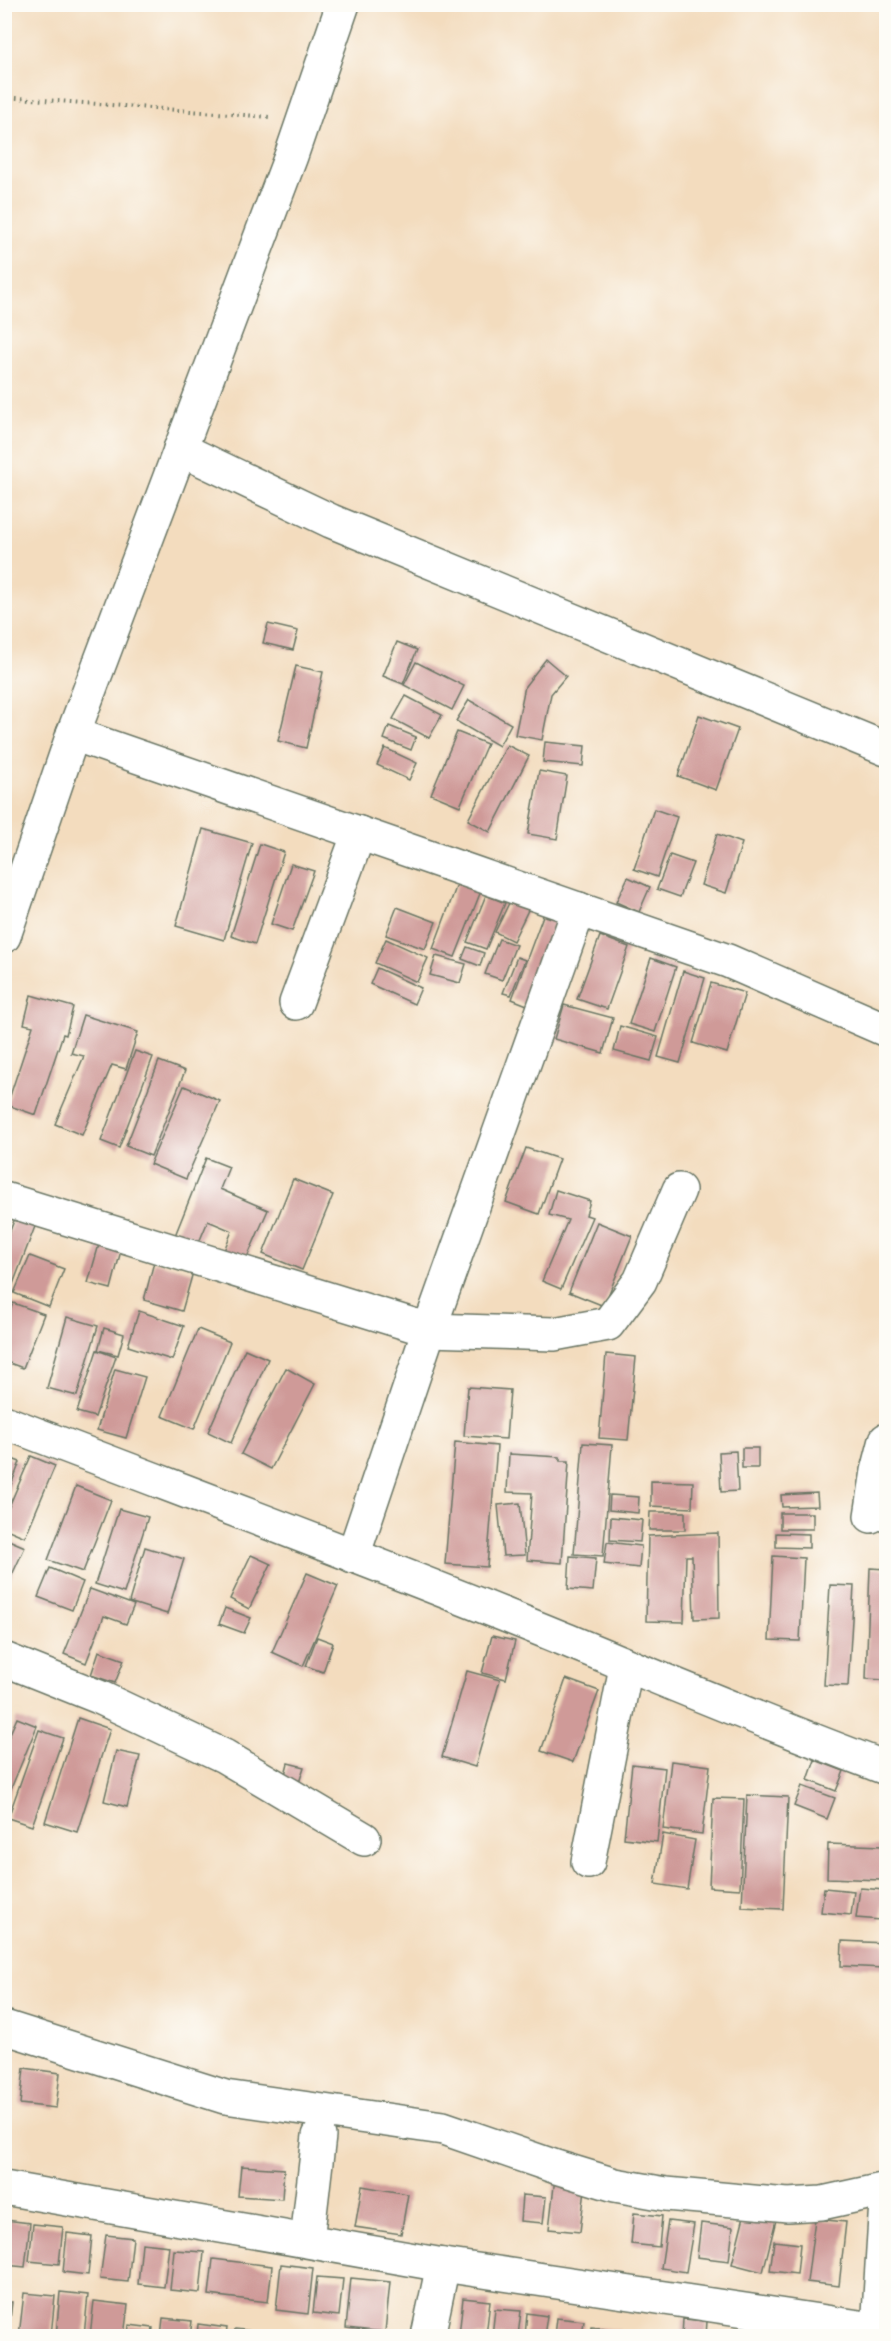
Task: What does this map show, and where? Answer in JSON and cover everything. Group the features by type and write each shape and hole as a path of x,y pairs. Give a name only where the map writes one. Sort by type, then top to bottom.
{"street":[{"path":"4,936 73,734 304,119 343,4"},
{"path":"180,449 331,521 886,749"},
{"path":"73,734 728,961 886,1030"},
{"path":"296,1003 360,833"},
{"path":"353,1556 429,1330 579,909"},
{"path":"4,1199 429,1330 554,1334 608,1324 640,1281 679,1190"},
{"path":"4,1422 353,1556 780,1729 886,1768"},
{"path":"871,1516 886,1440"},
{"path":"4,1659 99,1697 224,1756 363,1839"},
{"path":"588,1862 626,1667"},
{"path":"4,2027 225,2097 443,2128 556,2167 625,2187 666,2194 788,2205 822,2203 886,2189"},
{"path":"307,2240 319,2136"},
{"path":"4,2188 443,2265 882,2330 886,2202"},
{"path":"428,2337 443,2265"}],"path":[{"path":"4,96 304,119"}],"building":[{"path":"268,624 298,631 293,650 263,643"},
{"path":"397,642 417,650 403,684 383,676"},
{"path":"546,659 566,676 551,694 542,740 515,735 525,686"},
{"path":"416,662 464,686 452,710 404,685"},
{"path":"296,666 323,672 306,748 278,741"},
{"path":"406,696 442,715 429,738 393,719"},
{"path":"469,700 511,724 499,746 456,721"},
{"path":"699,715 738,729 716,790 678,776"},
{"path":"389,726 416,737 411,750 384,739"},
{"path":"457,732 487,744 460,806 431,794"},
{"path":"545,742 585,746 583,766 543,762"},
{"path":"507,745 529,756 490,832 468,820"},
{"path":"385,748 417,763 409,780 377,765"},
{"path":"539,771 567,776 557,839 528,834"},
{"path":"654,809 677,817 657,877 634,869"},
{"path":"203,829 252,843 224,940 176,926"},
{"path":"717,834 742,843 726,893 701,885"},
{"path":"260,844 284,852 255,944 231,936"},
{"path":"670,855 693,863 680,897 657,889"},
{"path":"291,864 314,871 292,931 271,924"},
{"path":"628,877 650,887 639,912 616,902"},
{"path":"458,882 481,891 455,957 433,949"},
{"path":"486,895 505,903 486,949 467,942"},
{"path":"511,899 529,908 513,941 495,932"},
{"path":"397,907 436,922 425,949 386,935"},
{"path":"544,913 569,922 537,1009 512,999"},
{"path":"600,936 629,947 607,1009 577,999"},
{"path":"386,939 428,958 417,982 375,963"},
{"path":"499,939 516,945 502,980 485,974"},
{"path":"467,947 484,953 480,966 462,959"},
{"path":"436,956 466,964 460,983 430,975"},
{"path":"517,957 525,960 511,995 503,993"},
{"path":"651,958 676,967 655,1032 629,1024"},
{"path":"377,968 421,988 414,1004 370,984"},
{"path":"683,971 705,978 680,1063 658,1057"},
{"path":"711,983 745,993 727,1053 693,1043"},
{"path":"31,995 73,1007 66,1035 63,1034 36,1115 7,1105 33,1026 24,1024"},
{"path":"564,1005 613,1018 603,1053 554,1039"},
{"path":"83,1015 138,1032 126,1069 112,1065 82,1135 55,1124 84,1056 71,1053"},
{"path":"620,1026 658,1037 651,1061 614,1051"},
{"path":"135,1051 153,1057 119,1148 101,1141"},
{"path":"159,1061 185,1071 151,1156 126,1146"},
{"path":"184,1086 220,1101 186,1179 150,1164"},
{"path":"526,1148 559,1159 539,1214 506,1202"},
{"path":"206,1158 229,1167 220,1189 268,1210 245,1262 223,1253 232,1231 208,1221 197,1247 174,1238"},
{"path":"293,1179 333,1195 302,1270 263,1254"},
{"path":"556,1190 590,1201 586,1215 592,1217 561,1289 542,1281 568,1220 549,1215"},
{"path":"19,1208 39,1216 10,1292 4,1290 4,1246"},
{"path":"597,1222 632,1236 604,1306 569,1292"},
{"path":"102,1234 124,1239 111,1289 88,1283"},
{"path":"30,1256 64,1269 49,1307 14,1293"},
{"path":"154,1262 193,1272 182,1311 144,1300"},
{"path":"13,1303 44,1314 23,1368 4,1361 4,1326"},
{"path":"139,1311 184,1326 172,1360 128,1346"},
{"path":"67,1317 98,1326 77,1396 47,1388"},
{"path":"104,1328 124,1334 118,1355 98,1350"},
{"path":"198,1329 230,1342 194,1429 162,1416"},
{"path":"245,1349 268,1359 231,1443 208,1432"},
{"path":"97,1350 116,1357 95,1417 77,1412"},
{"path":"606,1354 636,1357 628,1440 599,1438"},
{"path":"286,1368 315,1384 271,1469 241,1454"},
{"path":"115,1369 145,1377 126,1438 97,1430"},
{"path":"468,1387 510,1390 506,1439 464,1436"},
{"path":"455,1442 497,1446 487,1567 445,1564"},
{"path":"583,1443 612,1445 603,1556 574,1554"},
{"path":"742,1448 758,1448 758,1468 742,1468"},
{"path":"736,1451 738,1491 721,1492 719,1452"},
{"path":"509,1454 560,1457 560,1461 569,1461 562,1563 527,1560 532,1493 507,1492"},
{"path":"4,1456 20,1462 5,1500 4,1500"},
{"path":"31,1456 55,1466 25,1537 4,1528 4,1518"},
{"path":"651,1481 693,1482 692,1508 651,1506"},
{"path":"76,1486 111,1500 83,1572 48,1560"},
{"path":"817,1493 818,1506 782,1507 781,1495"},
{"path":"610,1495 639,1497 638,1513 609,1510"},
{"path":"520,1503 525,1555 503,1556 498,1505"},
{"path":"119,1509 148,1517 124,1593 95,1584"},
{"path":"650,1512 685,1512 685,1530 649,1530"},
{"path":"780,1513 813,1513 813,1529 780,1529"},
{"path":"611,1517 642,1520 640,1542 610,1540"},
{"path":"718,1533 719,1618 694,1619 692,1556 686,1556 684,1622 646,1621 648,1536"},
{"path":"776,1533 809,1534 809,1548 776,1547"},
{"path":"4,1538 25,1547 4,1592"},
{"path":"607,1542 641,1546 639,1568 604,1564"},
{"path":"145,1547 184,1559 167,1614 129,1602"},
{"path":"251,1555 271,1564 249,1609 230,1599"},
{"path":"570,1556 596,1558 593,1591 568,1589"},
{"path":"773,1556 804,1558 800,1641 769,1640"},
{"path":"50,1568 83,1582 72,1610 38,1597"},
{"path":"870,1568 886,1569 886,1680 866,1679"},
{"path":"307,1573 338,1586 303,1666 272,1652"},
{"path":"830,1585 854,1586 848,1686 824,1685"},
{"path":"90,1589 134,1605 126,1624 104,1616 86,1663 64,1654"},
{"path":"225,1608 251,1618 244,1633 219,1624"},
{"path":"492,1636 515,1641 506,1679 482,1673"},
{"path":"317,1637 333,1643 323,1672 306,1666"},
{"path":"99,1651 124,1660 115,1683 91,1675"},
{"path":"467,1671 500,1680 475,1767 442,1757"},
{"path":"566,1679 599,1691 573,1762 541,1751"},
{"path":"17,1718 37,1726 5,1803 4,1747"},
{"path":"78,1718 110,1729 77,1832 45,1822"},
{"path":"39,1730 63,1738 32,1826 8,1818"},
{"path":"116,1751 140,1756 127,1807 104,1801"},
{"path":"815,1760 844,1771 836,1791 808,1780"},
{"path":"671,1761 710,1766 702,1834 663,1829"},
{"path":"288,1763 304,1767 298,1786 283,1782"},
{"path":"632,1764 665,1768 657,1842 624,1838"},
{"path":"802,1786 835,1798 827,1819 794,1806"},
{"path":"747,1795 788,1797 783,1909 742,1907"},
{"path":"713,1798 744,1799 740,1889 709,1887"},
{"path":"663,1834 695,1840 687,1889 655,1884"},
{"path":"828,1844 883,1846 881,1880 827,1878"},
{"path":"824,1888 854,1891 851,1915 821,1912"},
{"path":"860,1888 884,1890 881,1920 856,1918"},
{"path":"842,1941 885,1943 884,1968 841,1966"},
{"path":"24,2068 60,2073 56,2108 20,2104"},
{"path":"241,2166 284,2169 282,2199 238,2196"},
{"path":"555,2177 586,2180 580,2232 549,2229"},
{"path":"362,2186 408,2194 401,2234 355,2227"},
{"path":"522,2195 546,2197 543,2223 520,2221"},
{"path":"745,2212 776,2220 763,2272 732,2264"},
{"path":"634,2213 662,2216 659,2247 631,2244"},
{"path":"815,2219 846,2222 839,2286 807,2282"},
{"path":"5,2220 30,2223 25,2267 5,2265"},
{"path":"668,2221 694,2224 686,2272 661,2268"},
{"path":"701,2223 733,2227 729,2261 697,2257"},
{"path":"33,2224 63,2227 59,2264 29,2261"},
{"path":"67,2233 92,2236 88,2275 63,2272"},
{"path":"106,2235 133,2238 128,2282 100,2279"},
{"path":"774,2241 800,2244 797,2274 770,2271"},
{"path":"142,2243 169,2246 164,2287 138,2284"},
{"path":"174,2250 204,2252 200,2293 170,2290"},
{"path":"213,2259 272,2266 268,2302 209,2295"},
{"path":"281,2264 313,2268 308,2314 276,2310"},
{"path":"317,2277 343,2279 339,2316 313,2313"},
{"path":"351,2278 390,2282 385,2332 346,2328"},
{"path":"60,2292 88,2295 84,2336 56,2336"},
{"path":"24,2293 55,2296 51,2336 19,2336"},
{"path":"463,2298 490,2301 486,2336 459,2336"},
{"path":"94,2301 128,2305 124,2336 90,2336"},
{"path":"4,2302 12,2302 8,2336 4,2336"},
{"path":"495,2309 521,2311 518,2336 492,2336"},
{"path":"527,2313 547,2316 544,2336 525,2336"},
{"path":"163,2318 192,2321 190,2336 161,2336"},
{"path":"556,2318 584,2321 582,2336 554,2336"},
{"path":"683,2319 707,2321 706,2336 682,2336"},
{"path":"198,2324 227,2328 226,2336 197,2336"},
{"path":"129,2325 153,2328 152,2336 128,2336"},
{"path":"591,2327 619,2330 618,2336 590,2336"},
{"path":"235,2329 261,2332 260,2336 234,2336"}]}
